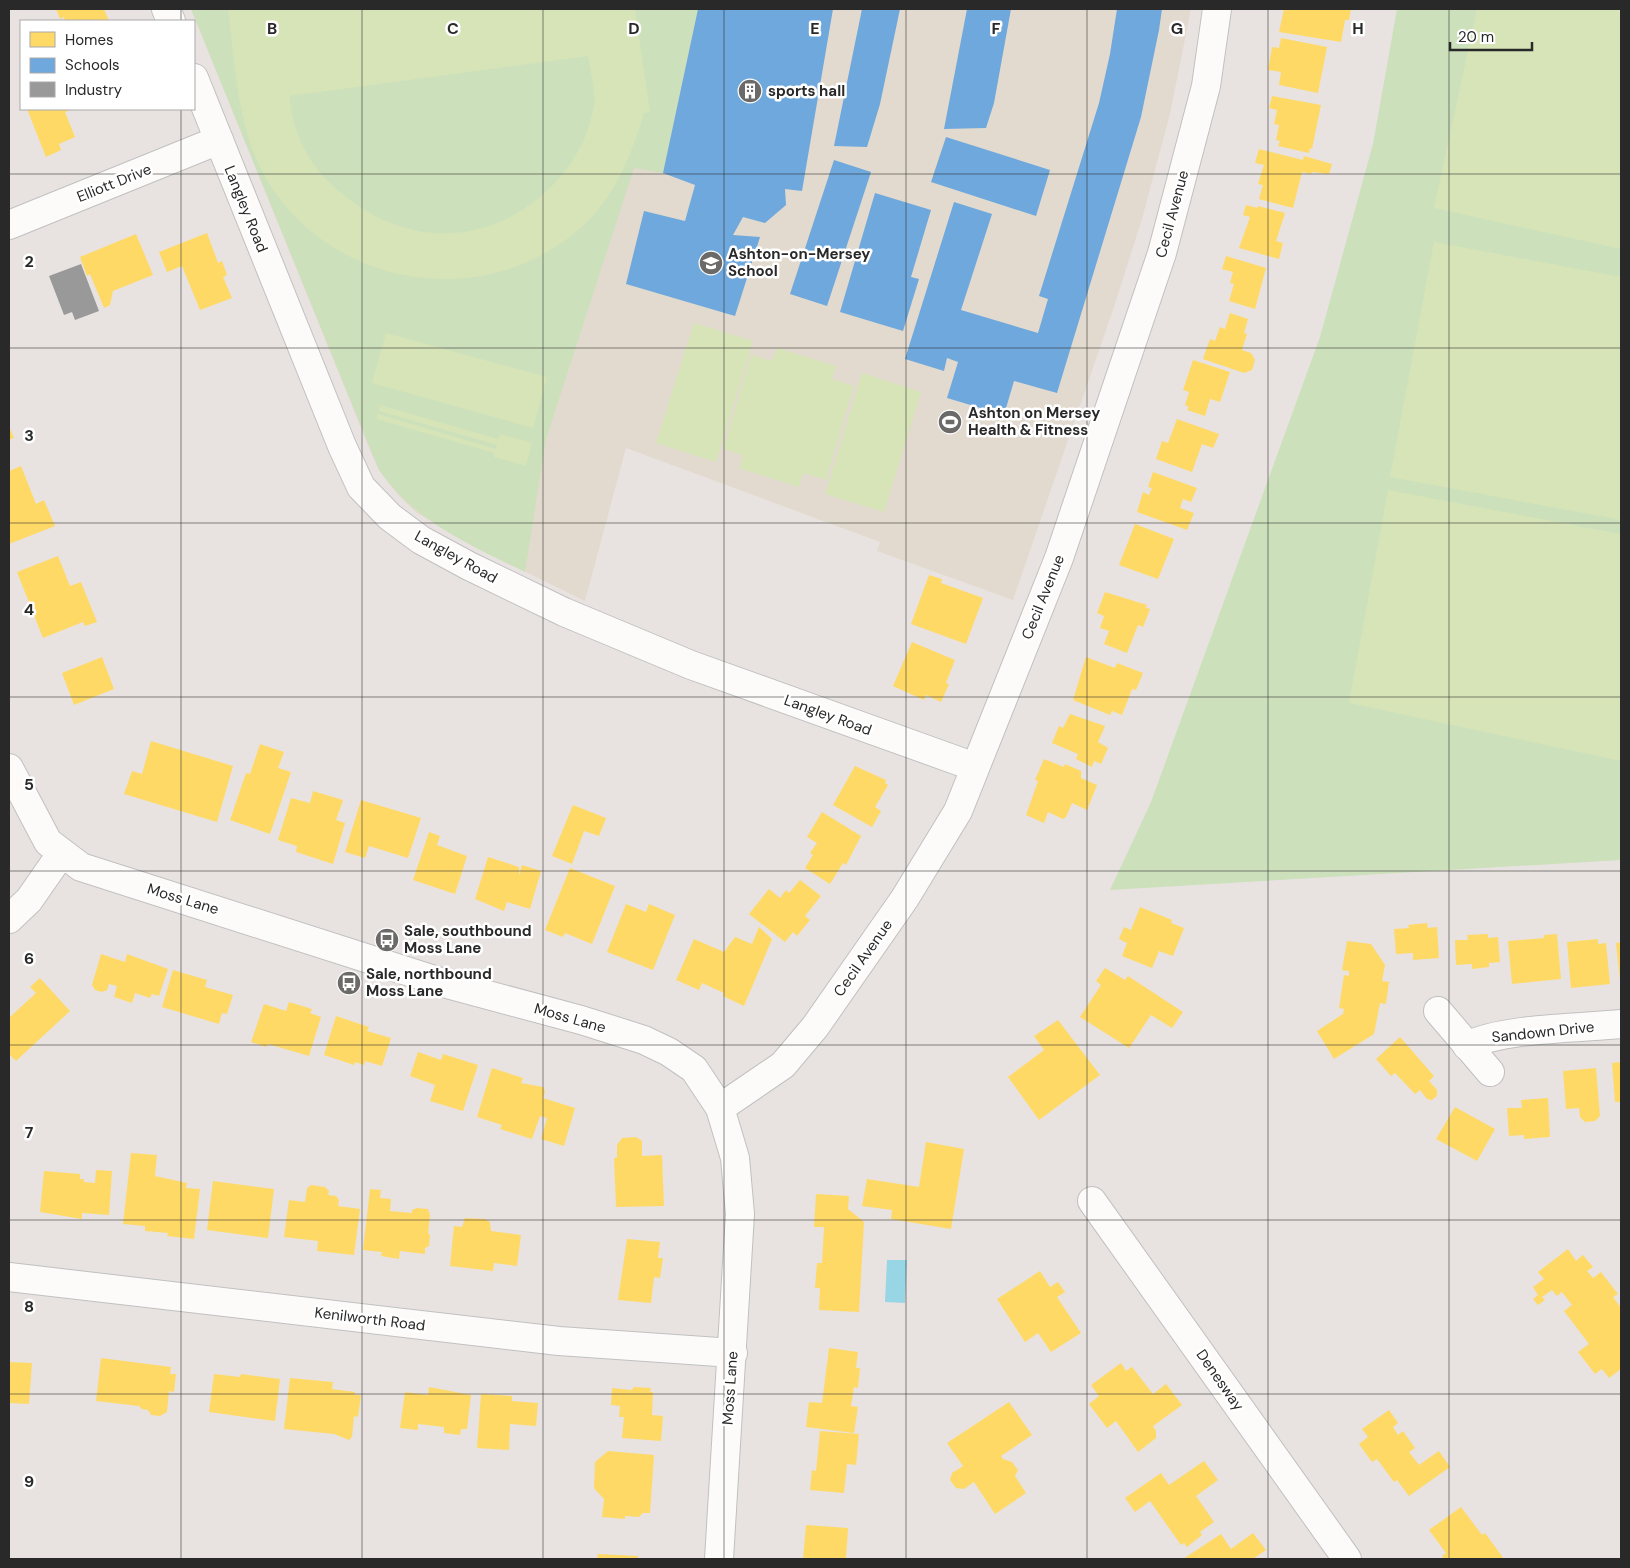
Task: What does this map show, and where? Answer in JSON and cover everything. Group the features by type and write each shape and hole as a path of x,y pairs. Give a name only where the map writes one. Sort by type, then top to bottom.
{"street":[{"name":"Cecil Avenue","path":"720,1108 783,1064 815,1027 905,898 958,811 1059,558 1162,253 1206,86 1217,9"},
{"name":"Langley Road","path":"195,80 319,392 349,462 361,487 390,517 420,540 469,566 608,632 691,665 975,767"},
{"name":"Elliott Drive","path":"9,226 219,140"},
{"name":"Moss Lane","path":"9,768 36,824 48,842 61,854 81,867 175,895 447,984 581,1020 644,1040 669,1052 694,1069 720,1108 735,1158 740,1214 719,1559"},
{"path":"9,919 29,900 61,854"},
{"name":"Sandown Drive","path":"1438,1011 1490,1072"},
{"name":"Sandown Drive","path":"1467,1046 1499,1035 1621,1024"},
{"name":"Denesway","path":"1092,1202 1347,1559"},
{"name":"Kenilworth Road","path":"9,1277 559,1341 732,1353"}],"shaded area":[{"name":"Ashton-on-Mersey School","path":"191,9 1191,9 1170,114 1142,219 1114,307 1013,600 877,551 880,542 626,448 585,601 477,548 417,513 399,496 379,470 372,455"}],"green space":[{"path":"191,9 698,9 663,173 634,168 546,439 525,572 464,542 427,518 393,488 379,470"},
{"path":"228,9 635,9 650,112 644,113 635,142 623,170 599,209 589,220 550,250 507,270 462,278 416,277 371,266 329,245 293,214 264,175 248,136 238,94","holes":["588,56 594,87 594,105 586,134 572,161 554,184 532,204 506,219 478,229 449,233 419,231 395,225 362,208 333,186 316,167 302,145 291,109 290,96"]},
{"path":"1397,9 1621,9 1621,860 1110,890 1151,802 1320,337 1373,144"},
{"path":"1477,9 1621,9 1621,249 1434,208"},
{"path":"1434,242 1621,277 1621,520 1390,477"},
{"path":"694,323 753,341 716,462 656,443"},
{"path":"386,333 547,377 533,428 372,383"},
{"path":"777,348 836,366 832,379 854,386 826,480 803,473 799,487 739,468 743,455 723,449 751,355 772,361"},
{"path":"862,373 921,392 884,512 825,494"},
{"path":"380,405 498,439 500,434 532,443 526,466 494,457 494,453 376,419 378,414 496,449 497,445 379,411"},
{"path":"1388,490 1621,534 1621,761 1349,703"}],"water":[{"path":"887,1260 907,1260 905,1303 885,1302"}],"building: Homes":[{"path":"56,9 104,9 109,20 65,20 64,17 60,19"},
{"path":"1284,9 1351,9 1349,20 1345,20 1341,42 1279,32"},
{"path":"1281,38 1327,47 1318,93 1279,85 1281,72 1268,70 1272,47 1279,48"},
{"path":"1272,96 1321,105 1312,149 1310,148 1309,153 1278,146 1280,141 1276,140 1279,125 1274,124 1277,110 1269,108"},
{"path":"27,110 70,110 65,112 75,137 59,144 61,150 46,157"},
{"path":"1259,149 1303,160 1304,156 1332,164 1329,174 1302,172 1293,208 1259,199 1263,185 1258,184 1264,165 1255,163"},
{"path":"1246,205 1285,213 1276,241 1283,243 1279,259 1239,248 1250,217 1243,215"},
{"path":"207,233 218,263 222,261 227,275 223,277 232,298 200,310 182,266 167,272 159,252"},
{"path":"136,234 153,275 113,291 110,305 104,308 90,274 87,276 80,257"},
{"path":"1226,256 1266,268 1255,309 1229,301 1234,284 1230,283 1233,272 1222,269"},
{"path":"1230,313 1248,319 1244,333 1247,334 1242,350 1251,353 1255,360 1252,370 1244,373 1203,359 1210,339 1215,341 1220,327 1225,329"},
{"path":"1193,360 1230,372 1220,402 1210,399 1205,416 1187,410 1189,407 1185,405 1189,392 1183,390"},
{"path":"1177,419 1219,434 1213,448 1202,444 1192,472 1156,459 1162,441 1168,443"},
{"path":"9,426 14,438 9,440"},
{"path":"21,466 36,504 44,500 55,526 9,544 9,471"},
{"path":"1153,472 1197,488 1191,502 1183,499 1180,508 1194,513 1187,530 1137,512 1143,492 1149,495 1152,488 1148,487"},
{"path":"1135,524 1174,539 1158,579 1119,565"},
{"path":"58,556 70,586 81,582 97,622 85,626 83,622 43,638 17,572"},
{"path":"929,575 942,579 941,583 983,598 966,644 911,624"},
{"path":"1105,592 1147,605 1146,608 1150,609 1143,627 1138,625 1127,653 1104,644 1109,631 1100,628 1104,616 1097,613"},
{"path":"912,642 955,660 946,683 949,684 941,702 926,695 924,700 893,686"},
{"path":"102,657 114,689 74,705 62,673"},
{"path":"1086,657 1115,668 1117,663 1143,673 1136,690 1132,689 1122,715 1112,711 1110,715 1073,700"},
{"path":"1070,714 1105,726 1098,742 1108,748 1101,764 1094,761 1092,767 1076,759 1078,754 1052,743 1059,726 1063,728"},
{"path":"151,741 233,766 217,822 124,794 132,771 142,774"},
{"path":"260,744 284,752 278,768 291,772 270,834 230,820 246,773 250,774"},
{"path":"1044,759 1064,767 1065,764 1081,771 1081,778 1097,785 1087,810 1072,803 1066,817 1063,819 1048,812 1044,823 1026,815 1038,781 1035,780"},
{"path":"855,766 886,780 885,783 888,785 875,807 881,811 872,827 833,805"},
{"path":"313,791 343,800 336,820 345,823 333,864 296,852 297,846 278,840 291,798 310,803"},
{"path":"361,800 421,818 408,858 369,846 365,858 345,852"},
{"path":"573,805 606,818 599,836 584,831 572,864 552,856"},
{"path":"822,812 861,836 846,865 843,863 830,884 805,868 813,855 810,853 817,843 807,837"},
{"path":"429,832 440,836 437,845 467,856 455,894 413,880"},
{"path":"488,857 519,867 519,876 522,865 541,871 530,909 507,902 504,911 475,899"},
{"path":"570,868 615,886 592,944 565,933 563,937 545,930"},
{"path":"800,880 821,896 805,916 810,920 797,936 793,932 785,942 749,914 769,889 780,898 786,890 789,893"},
{"path":"626,904 646,912 649,904 675,915 653,970 607,952"},
{"path":"1140,907 1172,920 1171,923 1184,928 1173,956 1159,951 1152,968 1122,956 1127,943 1119,939 1124,927 1131,930"},
{"path":"1427,923 1428,928 1437,927 1439,958 1413,960 1413,953 1396,954 1394,929 1409,928 1408,925"},
{"path":"759,927 772,939 744,1006 723,996 724,993 702,983 699,990 676,980 694,939 724,952 735,937 752,944"},
{"path":"1488,934 1488,938 1498,937 1500,962 1489,963 1489,967 1472,969 1472,964 1456,965 1455,940 1468,940 1467,935"},
{"path":"1557,934 1561,979 1512,984 1508,941 1544,938 1544,935"},
{"path":"1598,939 1598,944 1606,943 1610,984 1571,988 1567,942"},
{"path":"1347,941 1371,944 1385,965 1382,981 1389,982 1386,1004 1380,1003 1374,1034 1334,1059 1317,1031 1343,1014 1344,1009 1339,1008 1344,975 1349,976 1349,971 1342,970"},
{"path":"1621,942 1621,980 1620,980 1616,943"},
{"path":"101,954 125,962 127,954 168,969 159,996 152,994 150,998 135,993 132,1003 114,997 117,986 109,984 107,990 102,992 95,990 92,985"},
{"path":"1105,968 1125,980 1128,976 1183,1012 1172,1028 1151,1015 1129,1048 1080,1017 1101,985 1096,981"},
{"path":"173,970 207,980 205,987 233,995 227,1014 222,1013 219,1024 162,1007"},
{"path":"40,978 70,1011 16,1061 9,1054 9,1018 36,993 30,987"},
{"path":"289,1002 312,1009 310,1013 321,1017 309,1056 268,1044 266,1047 251,1042 264,1004 286,1011"},
{"path":"336,1016 369,1027 367,1031 391,1038 382,1066 365,1061 364,1065 355,1062 354,1065 324,1055"},
{"path":"1058,1020 1100,1075 1039,1120 1008,1077 1044,1050 1034,1036"},
{"path":"1400,1037 1434,1076 1429,1081 1437,1090 1437,1096 1432,1100 1427,1099 1420,1090 1415,1094 1395,1073 1391,1076 1376,1059"},
{"path":"418,1052 441,1060 443,1054 478,1065 463,1111 430,1101 435,1085 410,1076"},
{"path":"1621,1062 1621,1102 1615,1102 1612,1063"},
{"path":"492,1068 523,1078 521,1083 543,1087 545,1091 543,1098 575,1108 564,1146 541,1139 547,1118 540,1116 532,1139 500,1129 502,1125 477,1117"},
{"path":"1596,1068 1600,1116 1595,1121 1585,1122 1580,1117 1579,1108 1566,1109 1563,1071"},
{"path":"1548,1098 1550,1137 1524,1139 1524,1135 1509,1136 1507,1108 1522,1108 1521,1100"},
{"path":"1455,1107 1495,1129 1477,1161 1436,1139"},
{"path":"636,1137 642,1141 642,1156 662,1155 664,1206 616,1207 614,1158 617,1158 617,1145 622,1138"},
{"path":"926,1142 964,1149 951,1229 891,1219 892,1210 862,1206 867,1179 919,1187"},
{"path":"131,1153 157,1155 155,1176 187,1183 186,1188 200,1189 194,1239 167,1236 168,1233 145,1231 145,1226 123,1224"},
{"path":"96,1170 112,1171 109,1215 82,1213 82,1219 40,1212 44,1171 80,1174 80,1179 84,1179 84,1182 95,1183"},
{"path":"213,1181 274,1189 268,1238 207,1230"},
{"path":"311,1185 325,1187 329,1191 328,1195 336,1196 339,1200 338,1206 360,1209 354,1255 317,1251 318,1241 284,1237 289,1200 305,1202 307,1188"},
{"path":"370,1189 381,1190 380,1198 391,1199 390,1211 412,1213 412,1210 417,1208 428,1209 430,1215 428,1233 430,1235 429,1246 425,1248 425,1254 400,1251 399,1259 381,1256 382,1252 363,1250"},
{"path":"816,1194 849,1196 848,1209 864,1222 859,1312 819,1310 820,1288 815,1288 817,1263 822,1263 824,1227 814,1227"},
{"path":"465,1218 485,1219 490,1222 491,1231 521,1235 517,1266 494,1263 493,1271 450,1266 454,1226 462,1227"},
{"path":"627,1239 660,1242 658,1258 663,1258 660,1278 654,1277 651,1303 618,1300"},
{"path":"1568,1249 1576,1261 1583,1255 1593,1267 1587,1271 1593,1278 1601,1272 1618,1294 1613,1297 1621,1308 1621,1369 1609,1378 1602,1369 1595,1374 1578,1352 1589,1344 1564,1311 1572,1305 1562,1292 1557,1296 1552,1290 1542,1297 1545,1300 1538,1305 1533,1299 1538,1295 1533,1287 1544,1279 1538,1272"},
{"path":"1040,1271 1050,1287 1058,1282 1065,1292 1057,1297 1081,1333 1051,1352 1038,1333 1025,1342 997,1299"},
{"path":"829,1348 858,1352 856,1368 860,1368 858,1388 854,1387 851,1406 858,1407 854,1433 806,1427 809,1402 822,1403"},
{"path":"101,1358 171,1367 170,1374 176,1374 174,1392 169,1391 167,1412 160,1416 151,1415 148,1410 142,1409 139,1406 96,1401"},
{"path":"9,1362 32,1363 29,1404 9,1403"},
{"path":"1121,1363 1126,1371 1132,1367 1153,1394 1166,1384 1182,1405 1153,1426 1156,1431 1156,1438 1138,1452 1116,1421 1107,1428 1089,1404 1099,1396 1091,1385"},
{"path":"214,1374 240,1377 241,1374 280,1379 275,1421 209,1412"},
{"path":"290,1378 333,1382 332,1389 355,1392 355,1395 361,1395 358,1417 354,1416 352,1437 349,1440 334,1434 284,1429"},
{"path":"429,1387 471,1395 467,1429 461,1429 460,1435 444,1433 444,1427 418,1424 418,1430 400,1428 405,1392 428,1395"},
{"path":"634,1387 651,1388 650,1392 653,1392 652,1415 663,1416 661,1441 622,1438 624,1417 619,1417 620,1406 611,1405 612,1388 632,1390"},
{"path":"481,1394 512,1396 512,1401 538,1403 536,1426 510,1424 509,1450 477,1448"},
{"path":"1009,1402 1032,1435 1001,1456 1003,1459 1012,1462 1018,1470 1015,1476 1026,1493 995,1514 974,1482 964,1489 956,1488 950,1480 952,1473 963,1466 947,1443"},
{"path":"1389,1410 1398,1423 1393,1427 1398,1435 1403,1431 1415,1448 1409,1452 1419,1465 1439,1451 1450,1467 1409,1496 1397,1480 1394,1482 1377,1459 1372,1462 1359,1444 1368,1437 1362,1429"},
{"path":"820,1431 859,1434 856,1465 847,1464 844,1493 810,1490 812,1470 816,1471"},
{"path":"608,1451 654,1455 650,1513 643,1513 639,1517 625,1516 625,1519 602,1517 604,1499 594,1488 595,1462"},
{"path":"1204,1461 1218,1480 1196,1496 1214,1522 1200,1532 1202,1535 1187,1547 1184,1543 1181,1545 1150,1501 1135,1512 1125,1498 1161,1473 1169,1485"},
{"path":"1461,1507 1482,1535 1485,1533 1504,1559 1444,1559 1442,1556 1446,1553 1429,1530"},
{"path":"806,1525 848,1528 846,1559 803,1559"},
{"path":"1253,1533 1266,1550 1253,1559 1183,1559 1221,1534 1231,1549"},
{"path":"598,1554 638,1556 638,1559 597,1559"}],"building: Schools":[{"name":"sports hall","path":"698,9 833,9 802,191 785,189 786,205 765,223 743,217 733,235 760,237 735,316 626,284 644,211 685,221 695,185 663,173"},
{"path":"862,9 900,9 880,104 867,147 834,146"},
{"path":"967,9 1011,9 994,103 986,128 944,129"},
{"path":"1117,9 1162,9 1141,117 1057,393 1014,381 1004,415 947,398 958,362 947,358 944,371 905,359 954,202 992,214 961,310 1038,333 1048,299 1039,296 1099,103 1110,54"},
{"path":"946,137 1050,170 1036,216 931,182"},
{"path":"834,160 871,172 827,306 790,294"},
{"path":"875,193 931,210 911,277 919,279 903,331 840,312"}],"building: Industry":[{"path":"81,264 99,311 75,320 72,312 64,315 49,276"}],"place":[{"name":"sports hall","path":"750,91"},
{"name":"Ashton-on-Mersey School","path":"711,263"},
{"name":"Ashton on Mersey Health & Fitness","path":"950,422"},
{"name":"Sale, southbound Moss Lane","path":"387,940"},
{"name":"Sale, northbound Moss Lane","path":"349,983"}]}
